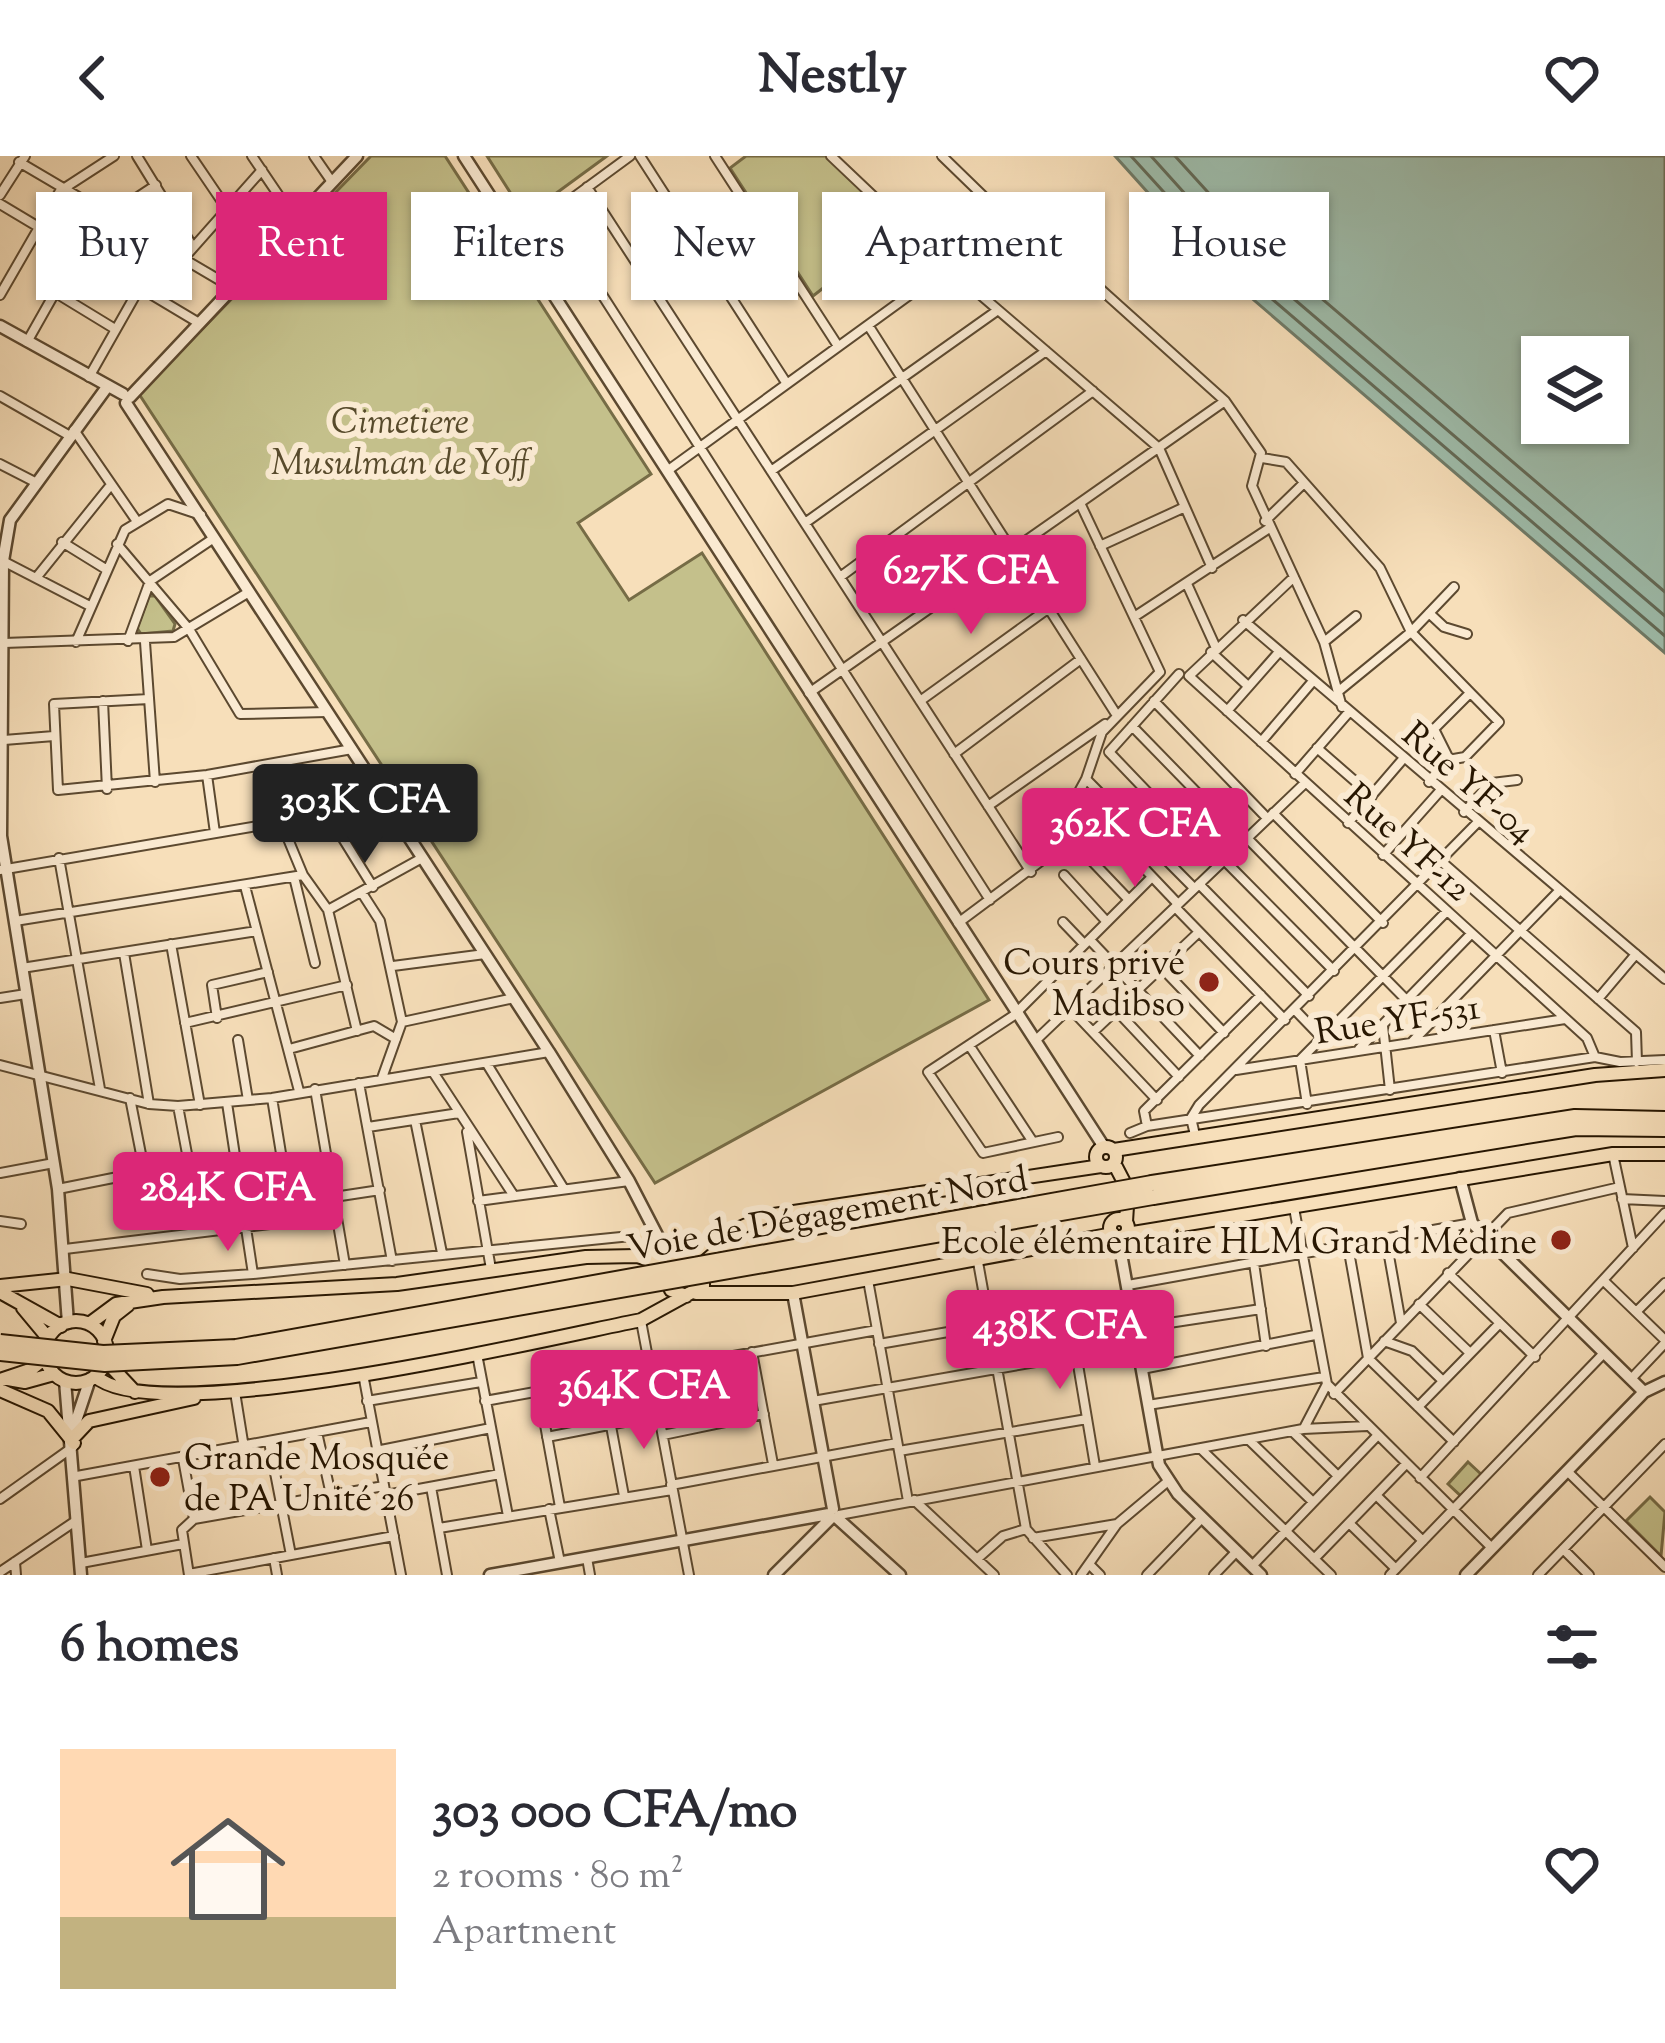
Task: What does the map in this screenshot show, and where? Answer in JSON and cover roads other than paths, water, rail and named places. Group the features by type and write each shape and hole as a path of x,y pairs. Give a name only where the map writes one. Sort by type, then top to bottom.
{"highway":[{"name":"Voie de Dégagement Nord","path":"0,1342 103,1353 236,1347 1575,1117 1665,1119"},
{"name":"Voie de Dégagement Nord","path":"0,1353 105,1364 237,1357 1152,1190 1576,1128 1665,1129"}],"main road":[{"path":"645,1318 668,1272 717,1239 767,1216 816,1205 1044,1178 1130,1149 1195,1136 1664,1068"},
{"path":"22,1307 64,1324 87,1323 107,1309 134,1300 397,1284 491,1269 644,1257 691,1294 793,1293 978,1262 1120,1228 1145,1231 1613,1154 1665,1154"},
{"path":"1105,1156 1123,1191 1120,1228"},
{"path":"644,1257 661,1238"},
{"path":"691,1258 705,1280 733,1296"},
{"path":"2,1383 48,1411 74,1440 89,1420 105,1415 363,1373 645,1318 691,1294 705,1280"},
{"path":"0,1289 68,1282 163,1297"},
{"path":"0,1289 48,1338"},
{"path":"93,1378 105,1360 104,1341 114,1316 134,1300"},
{"path":"87,1323 104,1341"},
{"path":"60,1377 46,1357 48,1338 64,1324"},
{"path":"2,1383 46,1357"},
{"path":"105,1360 136,1392"},
{"path":"2,1383 93,1378 114,1389 212,1395"}],"street":[{"path":"61,192 114,156"},
{"path":"137,156 193,247 216,221"},
{"path":"190,156 216,193"},
{"path":"253,156 277,192"},
{"path":"314,156 332,182"},
{"path":"323,192 357,156"},
{"path":"464,156 487,192"},
{"path":"581,192 630,156"},
{"path":"640,156 787,384"},
{"path":"715,156 838,346"},
{"path":"831,156 869,192"},
{"path":"942,156 979,192"},
{"path":"2,187 22,159 69,192"},
{"path":"242,192 262,170"},
{"path":"145,192 156,185"},
{"path":"587,188 1030,872"},
{"path":"0,204 36,224"},
{"path":"0,295 36,233"},
{"path":"1105,293 1225,401 1262,458"},
{"path":"27,341 52,300"},
{"path":"67,300 115,329"},
{"path":"88,377 132,300"},
{"path":"161,300 199,323"},
{"path":"64,1324 68,1282 58,1189 3,869 2,560 10,520 72,433 123,395 221,300"},
{"path":"557,300 1105,1156"},
{"path":"606,300 990,900"},
{"path":"667,471 902,300"},
{"path":"986,300 1159,448 1212,568"},
{"path":"771,471 998,310"},
{"path":"868,325 1114,717"},
{"path":"0,326 123,395 549,1052 661,1238 668,1272"},
{"path":"805,524 1046,351"},
{"path":"840,577 1093,391"},
{"path":"0,396 72,433 136,520"},
{"path":"809,693 1225,401"},
{"path":"1262,458 1282,459 1304,483 1384,574 1411,632 1499,722 1465,757 1448,760 1430,782"},
{"path":"1262,458 1252,486 1266,525 1324,642 1345,709 1295,774"},
{"path":"0,464 35,482"},
{"path":"1134,616 1212,568 1266,525 1304,483"},
{"path":"36,578 110,486"},
{"path":"1080,503 1160,671"},
{"path":"76,641 104,568 136,520 168,504 202,516"},
{"path":"1100,546 1185,507"},
{"path":"127,642 150,581 215,537"},
{"path":"62,542 104,568"},
{"path":"117,544 189,629 240,714 328,712"},
{"path":"2,560 88,605"},
{"path":"1294,578 1154,701 1109,752 1334,971"},
{"path":"1187,584 1214,650 1248,686"},
{"path":"1340,690 1411,632 1454,587"},
{"path":"4,643 145,642 189,629 250,591"},
{"path":"920,701 1048,608"},
{"path":"1429,613 1444,627 1467,634"},
{"path":"1324,642 1356,616"},
{"name":"Rue YF-04","path":"1243,620 1558,893 1665,979"},
{"path":"145,642 154,782"},
{"path":"1227,711 1279,652"},
{"path":"954,754 1081,659"},
{"path":"958,923 1030,872 1086,779 1102,732 1160,671"},
{"path":"1160,671 1184,675"},
{"name":"Rue YF-12","path":"1184,675 1567,1019 1594,1045 1595,1057"},
{"path":"1261,742 1313,682"},
{"path":"1448,760 1433,731 1470,692"},
{"path":"149,699 54,704 58,790 107,789 208,775 352,749"},
{"path":"103,701 107,789"},
{"path":"1154,701 1383,923"},
{"path":"988,806 1114,717"},
{"path":"1132,726 1430,1024"},
{"path":"4,740 54,736"},
{"path":"1317,748 1372,796"},
{"path":"1348,823 1403,759"},
{"path":"208,775 215,833"},
{"path":"1086,779 1309,996"},
{"path":"1463,812 1492,783 1517,780"},
{"path":"1034,1042 1305,783"},
{"path":"1383,855 1440,791"},
{"path":"3,869 281,822 392,810"},
{"path":"329,816 374,887"},
{"path":"281,822 298,876 315,963"},
{"path":"1191,1118 1419,888 1477,823"},
{"path":"1070,838 1129,900"},
{"path":"1122,845 1286,1020"},
{"path":"328,910 422,858"},
{"path":"59,859 100,1089"},
{"path":"1442,862 1640,1038 1637,1062"},
{"path":"1064,875 1106,922"},
{"path":"15,921 298,876"},
{"path":"298,876 328,910 357,1031"},
{"path":"1058,1137 991,1155 978,1148 928,1072 1016,1013 1152,877"},
{"path":"245,886 299,1091"},
{"path":"362,893 380,921 402,1022 381,1079"},
{"path":"1411,1043 1558,893"},
{"path":"1307,1104 1300,1060 1446,913"},
{"path":"1064,922 1114,965 1200,1056"},
{"path":"22,968 257,931"},
{"path":"1093,1032 1199,932"},
{"path":"1358,1051 1471,934"},
{"path":"171,944 200,1105"},
{"path":"124,953 149,1104"},
{"path":"393,966 485,954"},
{"path":"1598,999 1636,955"},
{"path":"1161,968 1224,1033"},
{"path":"217,1018 212,985 268,972"},
{"path":"185,1023 347,985"},
{"path":"0,998 27,994"},
{"path":"1147,1126 1144,1111 1261,995"},
{"path":"402,1022 514,998"},
{"path":"1070,1008 1157,1100"},
{"path":"1116,1010 1179,1078"},
{"path":"1295,1010 1322,1038"},
{"name":"Rue YF-531","path":"1235,1070 1567,1019"},
{"path":"1383,1025 1390,1090"},
{"path":"289,1049 374,1026 396,1039"},
{"path":"1494,1030 1502,1073"},
{"path":"238,1040 248,1100"},
{"path":"969,1045 1033,1142"},
{"path":"0,1065 149,1104 178,1106 272,1098 549,1052"},
{"path":"1130,1133 1191,1118 1595,1057 1664,1068"},
{"path":"488,1064 564,1190"},
{"path":"433,1072 514,1196"},
{"path":"359,1082 392,1261"},
{"path":"315,1089 345,1265"},
{"path":"130,1098 148,1195 239,1183"},
{"path":"272,1098 292,1221"},
{"path":"226,1103 253,1274"},
{"path":"178,1106 194,1191"},
{"path":"368,1127 459,1114"},
{"path":"1191,1118 1195,1136"},
{"path":"415,1120 442,1253"},
{"path":"466,1125 491,1269"},
{"path":"1613,1154 1633,1249"},
{"path":"0,1173 54,1163"},
{"path":"58,1189 143,1172"},
{"path":"1460,1178 1472,1223 1483,1236 1644,1392"},
{"path":"478,1201 629,1181"},
{"path":"1334,1394 1483,1236 1515,1209 1620,1187"},
{"path":"334,1198 380,1190"},
{"path":"1622,1199 1665,1201"},
{"path":"1294,1208 1325,1381 1492,1548"},
{"path":"1420,1478 1665,1213"},
{"path":"65,1249 337,1216"},
{"path":"0,1220 21,1224"},
{"path":"1128,1286 1472,1223"},
{"path":"1120,1228 1156,1454 1167,1482 1256,1570 1286,1531 1377,1436"},
{"path":"147,1274 180,1279 253,1274 631,1236"},
{"path":"661,1238 691,1258"},
{"path":"1386,1239 1401,1323"},
{"path":"1348,1246 1367,1358 1454,1442"},
{"path":"978,1262 1030,1533 1067,1575"},
{"path":"1254,1263 1267,1346"},
{"path":"1448,1273 1535,1357"},
{"path":"868,1280 911,1500 994,1575"},
{"path":"1604,1281 1665,1342 1631,1379"},
{"path":"68,1282 87,1323"},
{"path":"1636,1312 1665,1282"},
{"path":"793,1293 834,1515 900,1575"},
{"path":"879,1345 1132,1300"},
{"path":"1419,1304 1470,1353"},
{"path":"1136,1328 1262,1309"},
{"path":"1069,1311 1095,1466"},
{"path":"645,1318 689,1575"},
{"path":"1418,1407 1499,1323"},
{"path":"485,1401 877,1330"},
{"path":"1142,1370 1316,1335"},
{"path":"1384,1341 1409,1349 1443,1381"},
{"path":"477,1352 508,1516"},
{"path":"752,1352 773,1464"},
{"path":"1349,1523 1393,1572 1604,1353"},
{"path":"813,1401 1076,1355"},
{"path":"698,1363 711,1424"},
{"path":"363,1373 401,1575"},
{"path":"60,1377 74,1440 81,1569 183,1544"},
{"path":"0,1499 74,1440 93,1378"},
{"path":"1148,1405 1325,1381"},
{"path":"1303,1429 1325,1381"},
{"path":"367,1401 481,1382"},
{"path":"1466,1575 1644,1392 1665,1382"},
{"path":"235,1392 244,1448"},
{"path":"539,1392 560,1507"},
{"path":"663,1435 764,1414"},
{"path":"547,1437 660,1415"},
{"path":"439,1528 672,1488 773,1464 1087,1419"},
{"path":"77,1476 371,1423"},
{"path":"610,1426 624,1496"},
{"path":"490,1575 539,1571 560,1562 1303,1429 1367,1426"},
{"path":"376,1451 490,1428"},
{"path":"1292,1431 1338,1476"},
{"path":"317,1432 331,1495"},
{"path":"1248,1439 1313,1502"},
{"path":"269,1442 291,1555"},
{"path":"1538,1575 1665,1444"},
{"path":"1200,1448 1331,1575"},
{"path":"183,1459 194,1519"},
{"path":"1314,1559 1406,1464"},
{"path":"134,1466 147,1550"},
{"path":"1567,1472 1665,1567"},
{"path":"394,1536 189,1574 182,1530 194,1519 281,1503 500,1474"},
{"path":"1081,1575 1117,1524 1167,1482"},
{"path":"431,1486 448,1575"},
{"path":"1376,1495 1423,1540"},
{"path":"549,1509 560,1562"},
{"path":"774,1575 834,1515"},
{"path":"1147,1575 1202,1518"},
{"path":"0,1572 77,1520"},
{"path":"977,1558 1003,1536 1117,1524"},
{"path":"1564,1549 1589,1575"},
{"path":"1214,1575 1237,1551"},
{"path":"274,1558 277,1575"},
{"path":"587,1558 590,1575"},
{"path":"15,1562 16,1575"},
{"path":"1088,1564 1100,1575"}],"water":[{"path":"1115,156 1665,156 1665,653 1254,300 1329,300 1329,192 1147,192"}],"place":[{"name":"Cours privé Madibso","path":"1209,982"},
{"name":"Ecole élémentaire HLM Grand Médine","path":"1561,1240"},
{"name":"Grande Mosquée de PA Unité 26","path":"160,1477"}],"park label":[{"name":"Cimetiere Musulman de Yoff","path":"400,440"}]}
